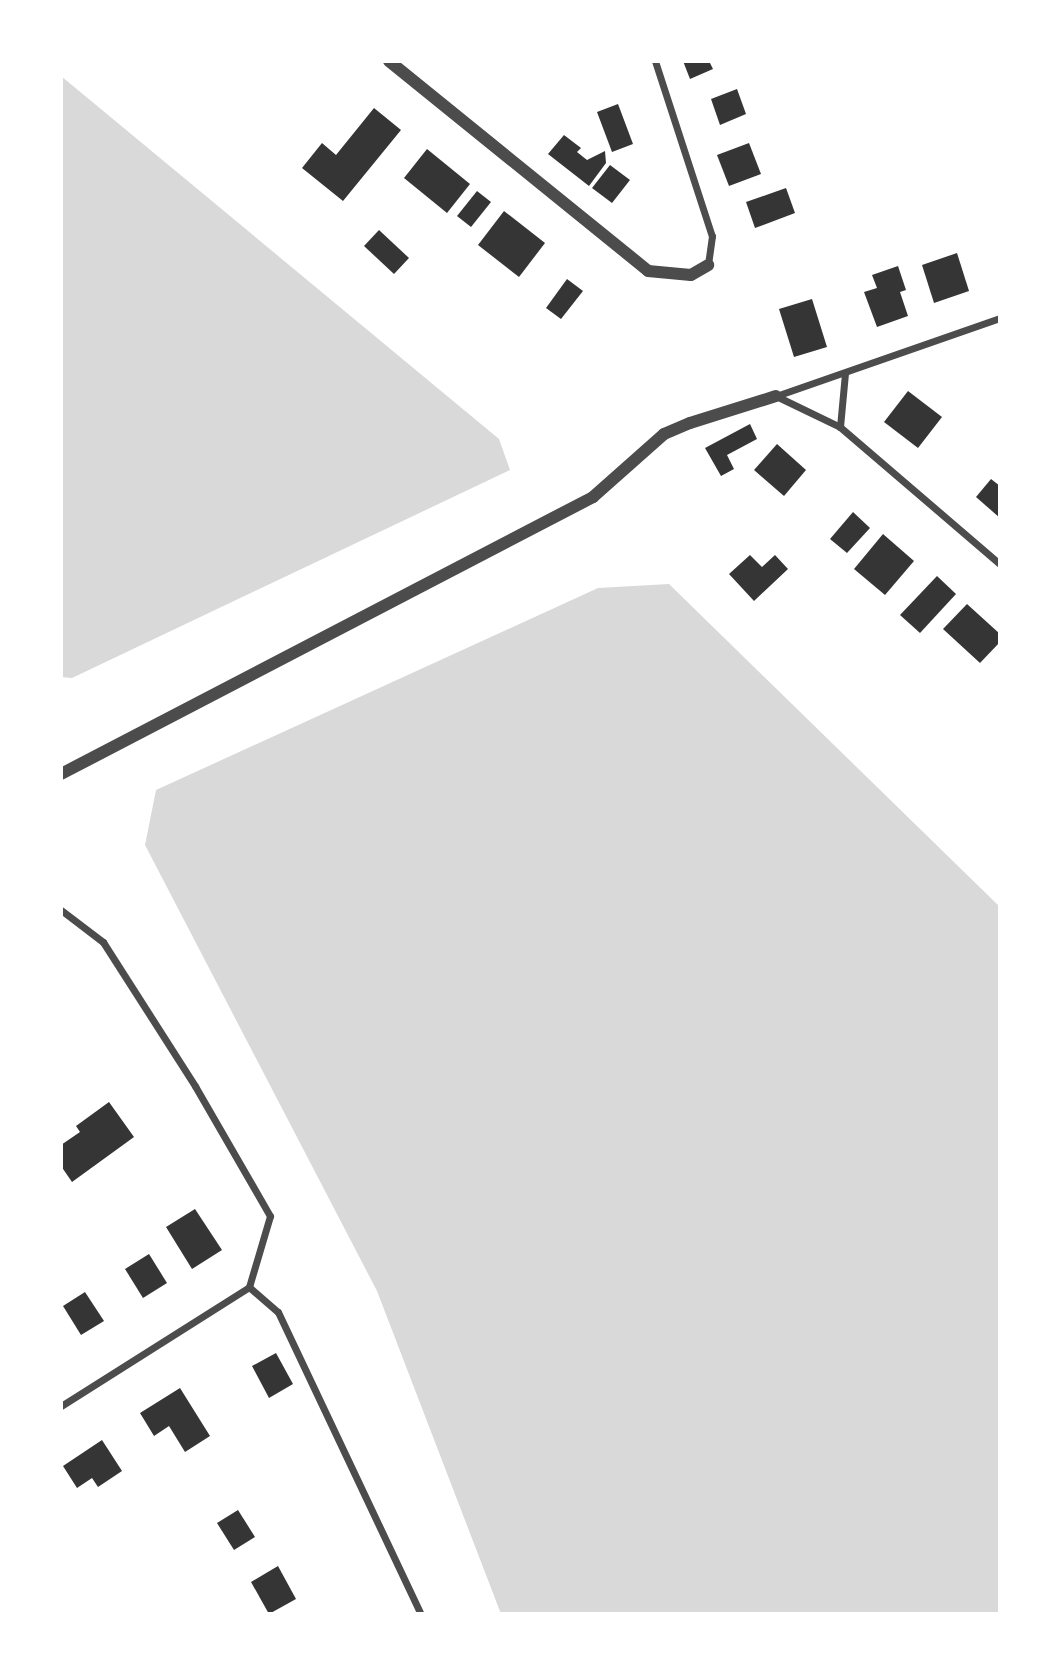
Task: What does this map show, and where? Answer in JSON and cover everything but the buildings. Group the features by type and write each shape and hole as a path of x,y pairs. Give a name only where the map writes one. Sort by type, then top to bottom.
{"street":[{"path":"389,61 648,271 691,275 708,265 712,236 655,61"},
{"path":"61,774 593,497 664,435 690,422 845,373 1000,318"},
{"path":"840,427 845,373"},
{"path":"776,396 840,427 1000,564"},
{"path":"61,910 103,943 195,1086 270,1216 249,1287 61,1406"},
{"path":"249,1287 278,1312 421,1614"}],"shaded area":[{"path":"61,76 499,439 510,470 72,678 61,677"},
{"path":"669,584 1000,907 1000,1614 501,1614 377,1291 145,845 156,790 598,588"}]}
